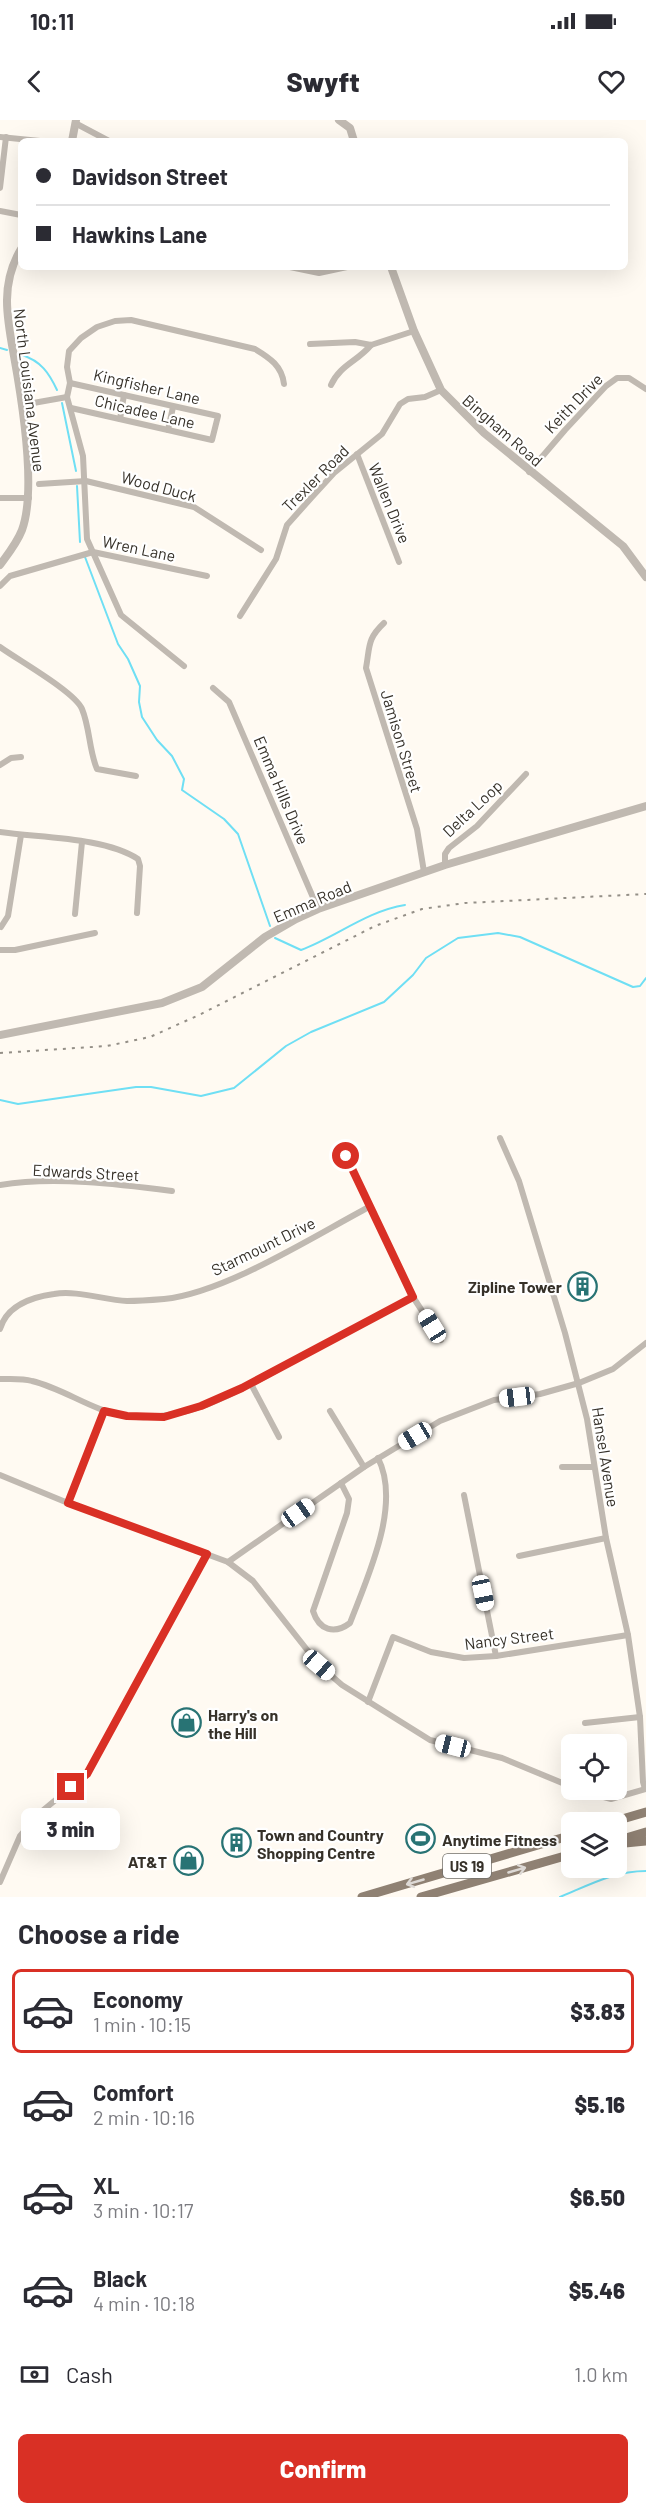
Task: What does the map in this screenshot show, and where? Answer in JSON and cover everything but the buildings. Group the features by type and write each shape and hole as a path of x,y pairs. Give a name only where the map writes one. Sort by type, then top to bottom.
{"main road":[{"path":"627,1818 646,1812"},
{"path":"627,1838 646,1832"},
{"name":"US 19","path":"362,1897 561,1838"},
{"path":"627,1842 646,1841"},
{"name":"US 19","path":"421,1897 561,1857"}],"street":[{"path":"339,120 352,124"},
{"path":"73,138 76,122 104,138"},
{"path":"0,188 3,137 18,139"},
{"path":"0,211 18,214"},
{"name":"North Louisiana Avenue","path":"0,565 22,532 29,498 22,405 5,305 6,283 18,255"},
{"path":"304,270 319,273 332,270"},
{"name":"Bingham Road","path":"392,270 414,331 441,390 475,425 623,546 646,577"},
{"path":"184,666 121,615 87,539 84,456 67,397 70,383 67,367 69,351 81,338 97,327 115,321 131,320 255,349 273,360 283,375 285,384"},
{"path":"310,344 355,342 371,345 414,331"},
{"path":"331,385 336,373 365,353 371,345"},
{"name":"Keith Drive","path":"530,472 565,430 612,380 629,378 646,389"},
{"name":"Kingfisher Lane","path":"70,383 218,416 212,440"},
{"name":"Trexler Road","path":"240,616 276,559 287,525 334,473 382,434 400,405 408,399 425,397 441,390"},
{"path":"120,419 124,395"},
{"path":"22,405 67,397"},
{"path":"168,430 173,406"},
{"name":"Chicadee Lane","path":"72,408 212,440"},
{"name":"Wallen Drive","path":"357,454 399,561"},
{"name":"Wood Duck","path":"39,484 86,481 194,507 261,550"},
{"path":"0,498 29,498"},
{"name":"Wren Lane","path":"0,586 10,576 93,552 207,576"},
{"name":"Jamison Street","path":"384,623 373,633 369,642 366,668 417,829 424,872"},
{"path":"0,647 56,684 81,706 97,769 136,776"},
{"name":"Emma Hills Drive","path":"213,688 229,702 318,909"},
{"path":"0,765 11,758 21,757"},
{"name":"Delta Loop","path":"445,865 445,854 449,848 477,826 526,774"},
{"name":"Emma Road","path":"0,1035 162,1003 185,996 202,987 265,937 318,909 445,865 646,806"},
{"path":"0,832 82,842 130,854 138,860 140,866 137,913"},
{"path":"1,927 8,916 21,835"},
{"path":"75,914 82,842"},
{"path":"0,950 15,950 95,933"},
{"name":"Hansel Avenue","path":"500,1138 519,1181 579,1383 606,1538 628,1635 640,1717 643,1782 646,1789"},
{"path":"346,1156 413,1297 441,1340"},
{"name":"Edwards Street","path":"0,1185 16,1182 105,1183 172,1191"},
{"name":"Starmount Drive","path":"0,1329 3,1319 16,1306 56,1293 128,1301 168,1298 189,1293 252,1269 369,1207"},
{"path":"0,1379 30,1380 104,1411 127,1416 164,1417 201,1406 250,1384 413,1297"},
{"path":"228,1562 364,1467 440,1421 494,1400 540,1394 579,1383 613,1369 646,1343"},
{"path":"250,1384 279,1437"},
{"path":"68,1503 104,1411"},
{"path":"330,1411 364,1467"},
{"path":"341,1483 349,1499 347,1513 313,1611 316,1621 326,1630 333,1631 343,1629 350,1623 384,1524 384,1469 378,1458"},
{"path":"562,1467 594,1467"},
{"path":"0,1475 68,1503 228,1562 253,1581 319,1665 342,1685 430,1740 502,1758 561,1782"},
{"path":"464,1495 496,1656"},
{"path":"519,1556 606,1538"},
{"path":"0,1882 20,1836 41,1812 87,1774 207,1554"},
{"name":"Nancy Street","path":"368,1702 393,1637 431,1652 464,1658 496,1656 628,1635"},
{"path":"585,1723 640,1717"},
{"path":"627,1794 646,1789"}],"waterway":[{"path":"0,348 7,350"},
{"path":"22,355 44,368 57,390"},
{"path":"62,403 76,471"},
{"path":"77,486 80,542"},
{"path":"85,557 118,644 128,659 140,686 139,702 142,717 157,740 172,756 184,779 182,790 224,819 238,834 270,926"},
{"path":"275,938 301,950 365,918 405,905"},
{"path":"0,1100 18,1104 136,1087 151,1087 201,1096 234,1088 286,1046 311,1032 384,1002 413,975 426,958 458,938 498,933 520,937 633,987 640,986 646,978"},
{"path":"560,1897 612,1876 646,1871"}],"railway":[{"path":"0,1053 107,1046 150,1037 199,1015 375,926 422,909 465,903 646,894"}],"place":[{"name":"Zipline Tower","path":"583,1286"},
{"name":"Harry's on the Hill","path":"187,1723"},
{"name":"Anytime Fitness","path":"421,1839"},
{"name":"Town and Country Shopping Centre","path":"236,1843"},
{"name":"AT&T","path":"188,1861"}],"route":[{"path":"71,1787 87,1774 207,1554 68,1503 104,1411 127,1416 164,1417 201,1406 242,1388 413,1297 346,1156"}]}
